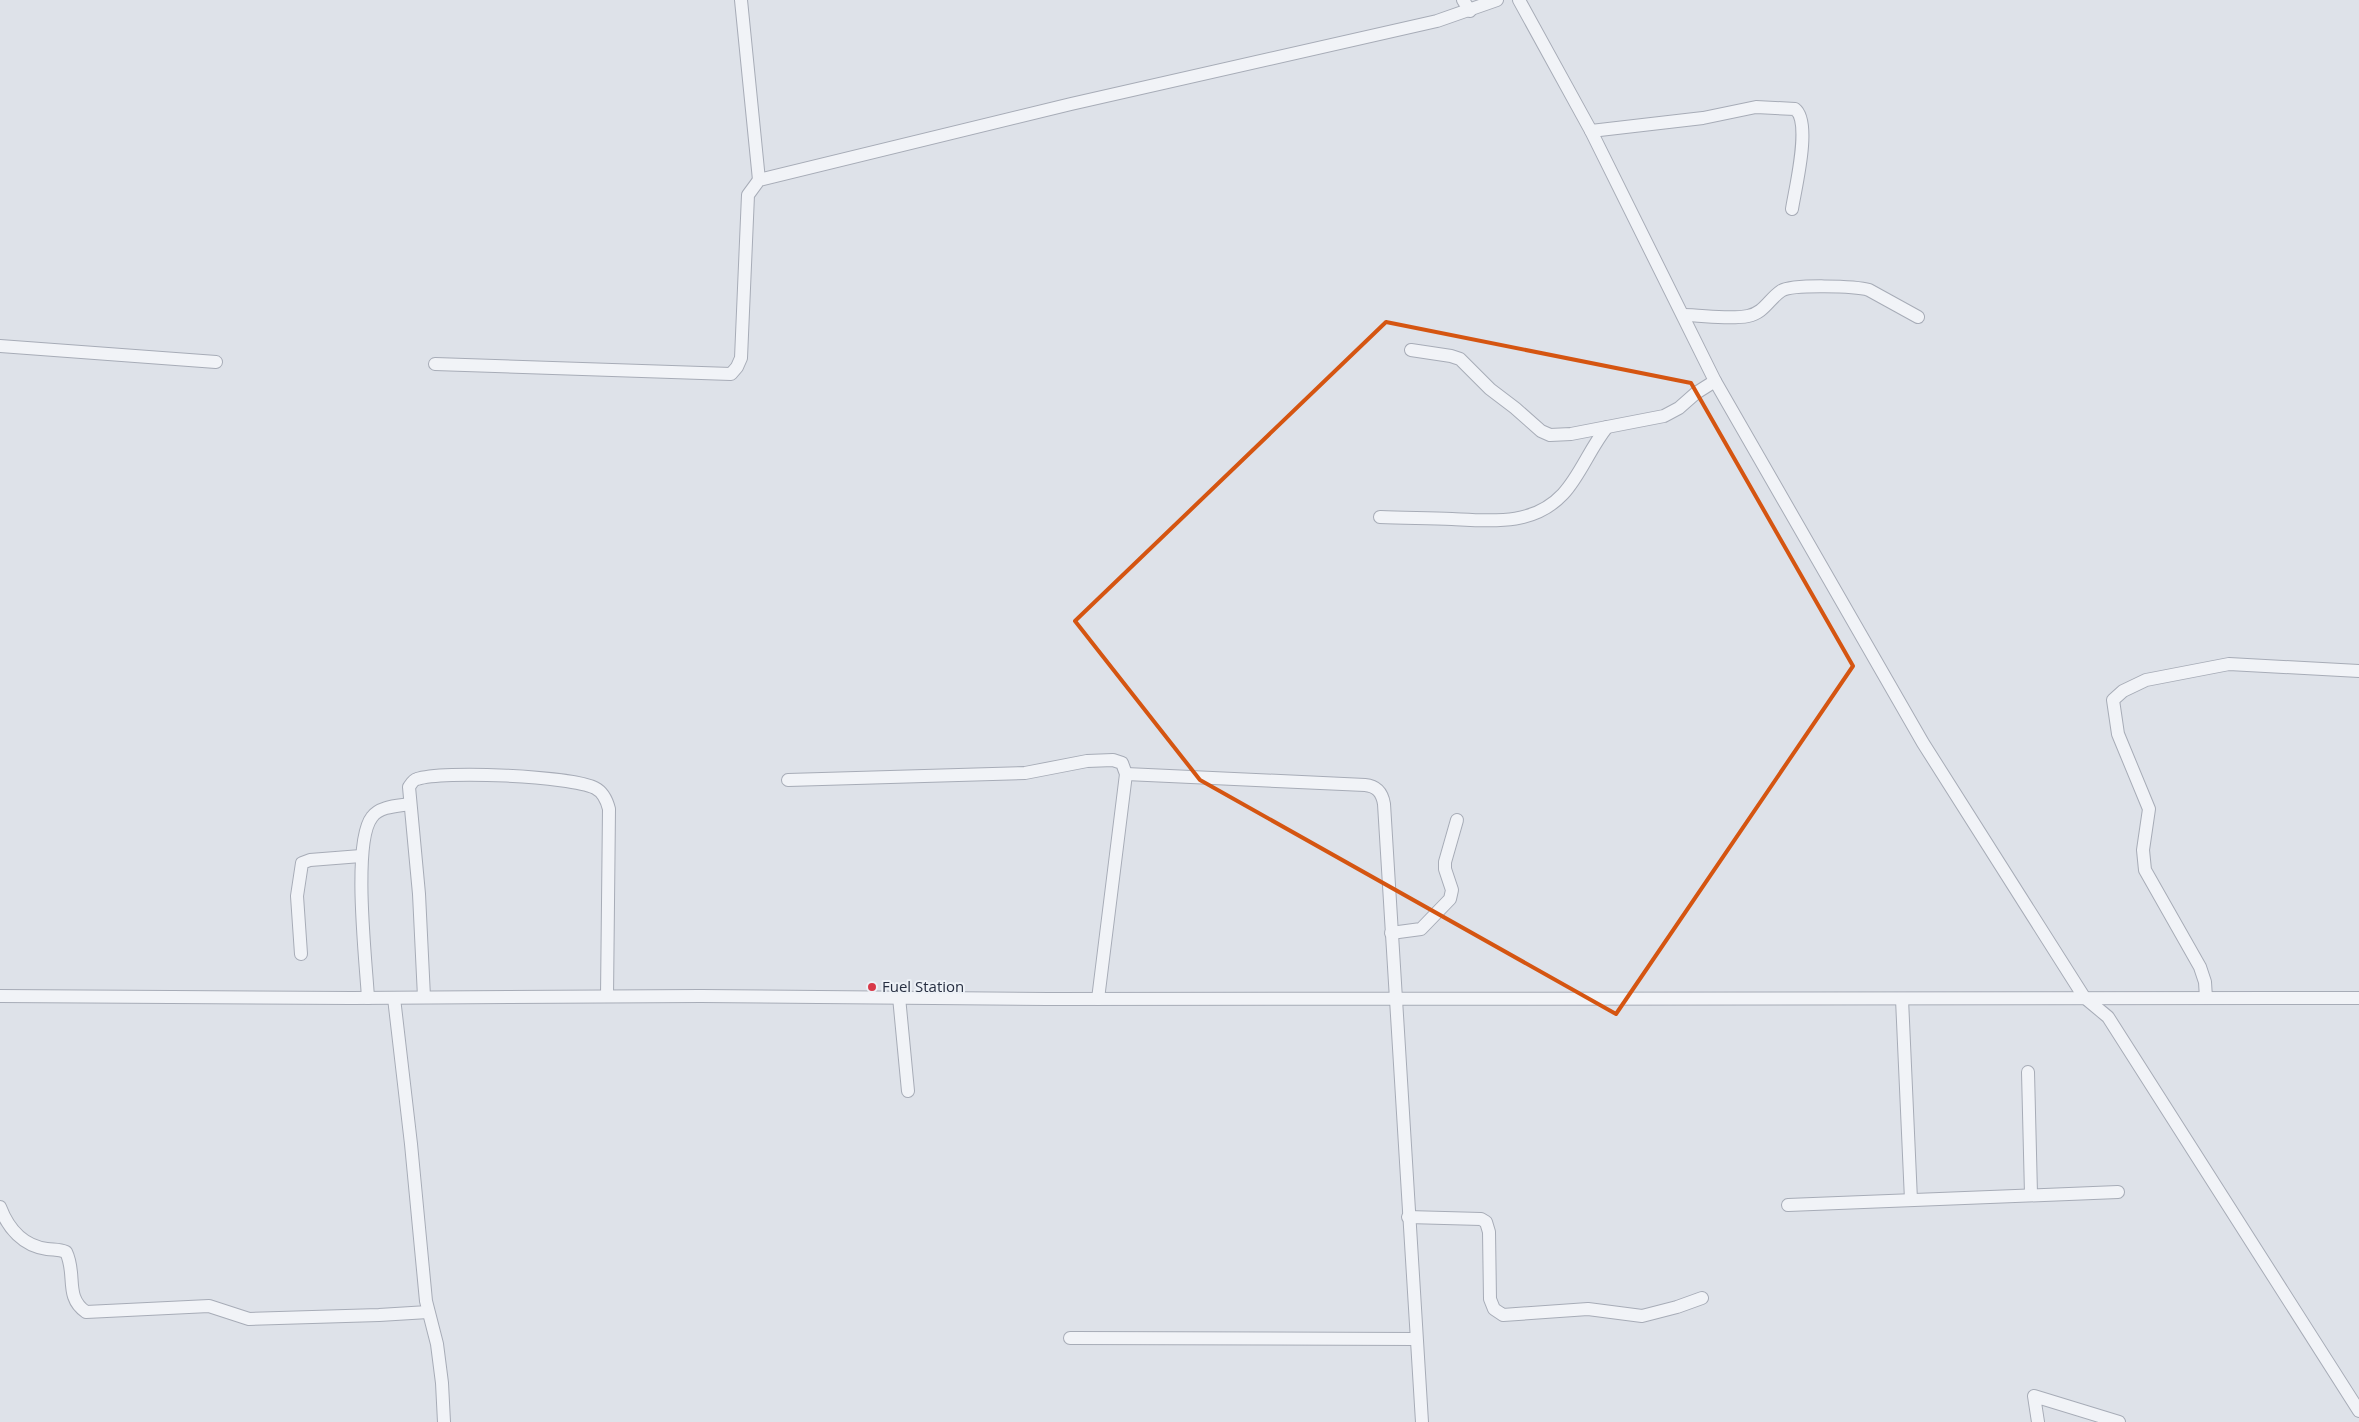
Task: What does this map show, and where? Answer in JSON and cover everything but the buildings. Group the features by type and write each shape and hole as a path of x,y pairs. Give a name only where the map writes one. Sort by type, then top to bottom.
{"street":[{"path":"741,0 759,180"},
{"path":"435,364 730,374 737,367 741,358 748,195 759,180 918,143 1070,104 1437,21 1467,5 1497,0"},
{"path":"1519,0 1591,132 1714,381 1923,743 2084,997 2108,1016 2359,1412"},
{"path":"1591,132 1703,118 1756,107 1795,109 1802,117 1803,136 1792,209"},
{"path":"1682,315 1750,316 1762,310 1784,290 1860,287 1918,317"},
{"path":"0,346 216,362"},
{"path":"1411,350 1460,359 1490,390 1545,433 1555,435 1571,434 1664,416 1680,408 1696,393 1714,381"},
{"path":"1380,517 1501,521 1533,514 1549,506 1564,494 1594,444 1607,427"},
{"path":"2206,998 2205,982 2200,967 2145,870 2143,850 2149,809 2118,734 2113,700 2122,691 2146,680 2229,664 2359,671"},
{"path":"788,780 1025,773 1074,763 1100,760 1120,762 1125,767 1126,774 1098,999"},
{"path":"1126,774 1365,785 1374,787 1383,798 1422,1422"},
{"path":"424,997 419,894 409,787 414,780 440,776 531,777 587,785 598,790 606,800 609,810 607,996"},
{"path":"368,998 361,856 365,829 372,815 385,808 410,804"},
{"path":"1391,933 1421,930 1450,899 1452,890 1445,869 1445,862 1457,820"},
{"path":"301,954 297,896 302,863 310,860 361,856"},
{"path":"0,996 394,998 607,996 1098,999 2359,998"},
{"path":"899,997 908,1091"},
{"path":"394,998 428,1312 437,1344 444,1422"},
{"path":"1902,998 1911,1200"},
{"path":"2028,1072 2031,1194"},
{"path":"1788,1206 2031,1194 2118,1192"},
{"path":"0,1207 17,1235 31,1245 66,1252 70,1260 73,1298 78,1306 86,1312 209,1306 250,1319 428,1312"},
{"path":"1408,1217 1481,1219 1486,1222 1489,1229 1490,1299 1494,1309 1503,1315 1588,1309 1642,1316 1678,1307 1702,1298"},
{"path":"1070,1338 1416,1339"},
{"path":"2038,1422 2034,1396 2120,1422"}],"highlighted area":[{"path":"1386,322 1691,383 1853,666 1616,1014 1200,780 1075,621"}],"place":[{"name":"Fuel Station","path":"872,987"}]}
